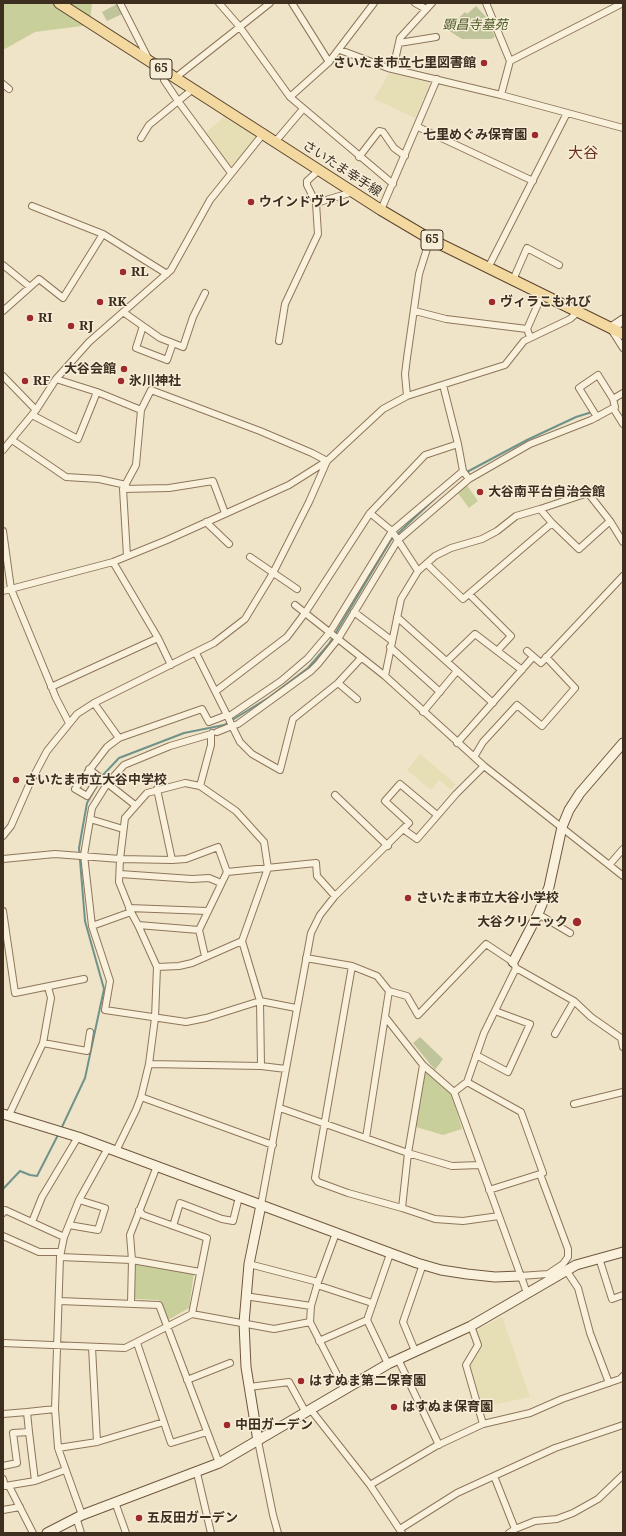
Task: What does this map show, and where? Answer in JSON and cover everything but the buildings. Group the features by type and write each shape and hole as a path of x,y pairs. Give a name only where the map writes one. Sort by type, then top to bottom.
{"main road":[{"name":"さいたま幸手線","path":"60,3 352,192 430,239 623,334"}],"street":[{"path":"120,3 150,62"},
{"path":"219,3 239,26 290,98 393,184"},
{"path":"175,78 270,3"},
{"path":"292,3 329,62"},
{"path":"290,98 340,50 374,3"},
{"path":"415,3 426,8"},
{"path":"393,69 400,38 432,3"},
{"path":"486,3 510,61 502,95"},
{"path":"510,61 623,3"},
{"path":"399,43 436,37"},
{"path":"340,50 393,69 502,95 623,128"},
{"path":"165,72 164,80 231,173"},
{"path":"381,210 418,127 437,79"},
{"path":"3,84 8,89"},
{"path":"142,138 149,125 193,89"},
{"path":"275,142 302,109"},
{"path":"488,268 534,181 567,113"},
{"path":"418,127 534,181"},
{"path":"359,157 379,131 383,132 394,148 405,156"},
{"path":"3,450 34,413 56,379 89,342 123,312 133,301 171,270 210,200 263,134"},
{"path":"279,341 286,304 318,234 316,203 307,185 307,181 319,170"},
{"path":"316,203 352,192"},
{"path":"32,206 103,234 167,274"},
{"path":"3,311 39,279 63,298 103,234"},
{"path":"407,396 407,358 415,311 419,274 430,239"},
{"path":"513,280 527,248 559,265"},
{"path":"3,265 30,287"},
{"path":"123,312 160,338 183,346 193,317 205,294"},
{"path":"530,338 527,329 542,294"},
{"path":"415,311 446,319 527,329"},
{"path":"3,591 113,562 289,485 327,461 382,409 407,396 505,365 512,358 520,345 530,338 570,319 578,312"},
{"path":"623,320 611,328 623,348"},
{"path":"143,326 136,348 167,360 174,343"},
{"path":"465,474 395,536 354,612 333,635 281,681 230,720 213,733 170,746 124,765 102,779 87,796 75,789 89,769 107,748 119,738 202,708 209,722 230,720 238,724 311,671 333,635 395,536 465,474 530,444 597,417 616,407 613,399 598,375 579,388 597,417"},
{"path":"3,376 34,413 78,439 97,392"},
{"path":"56,379 97,392 141,410"},
{"path":"443,385 465,474"},
{"path":"127,556 125,487 136,465 141,410 151,390 260,431 312,452 327,461"},
{"path":"613,399 623,393"},
{"path":"613,408 623,424"},
{"path":"12,440 66,476 99,479 125,487 169,488 213,481 225,514"},
{"path":"216,691 280,644 306,613 370,513 425,455 458,444"},
{"path":"3,836 11,826 29,785 47,751 77,714 94,703 196,653 228,634 245,619 272,573 310,502 327,461"},
{"path":"385,676 390,644 401,599 418,572 435,556 451,548 487,537 516,516 588,493 610,521 623,542"},
{"path":"540,509 579,549 610,521"},
{"path":"370,513 395,536 418,572"},
{"path":"206,522 229,544"},
{"path":"427,564 463,599 470,595 552,523"},
{"path":"3,531 11,589 51,687 69,723"},
{"path":"250,557 296,589"},
{"path":"113,562 158,638 171,664"},
{"path":"527,651 541,663 623,576"},
{"path":"470,595 511,636 497,651"},
{"path":"295,605 385,676 484,766 562,826 623,876"},
{"path":"354,612 440,692"},
{"path":"397,617 493,703"},
{"path":"447,661 475,634 522,670"},
{"path":"51,687 158,638"},
{"path":"196,653 240,742 252,754 280,770 293,719 338,684 361,658"},
{"path":"458,743 533,657"},
{"path":"474,757 483,742 517,705 542,726 575,688 546,657"},
{"path":"423,712 457,671"},
{"path":"338,684 357,699"},
{"path":"94,703 119,738"},
{"path":"200,786 213,733"},
{"path":"454,1092 467,1082 484,1033 538,914 549,887 562,826 569,810 580,793 623,743"},
{"path":"403,830 417,839 437,815 484,766"},
{"path":"89,769 135,805"},
{"path":"102,779 92,808 80,855 92,926 110,981 106,1010 186,1022 206,1018 260,1001 296,1008"},
{"path":"81,1533 79,1516 58,1448 55,1408 60,1255 64,1237 79,1200 136,1110 141,1097 149,1064 155,1018 158,967 121,888 120,859 125,818 147,793 156,789 185,783 200,786 236,811 264,842 268,868 242,941 260,1001 261,1066"},
{"path":"278,1533 258,1441 249,1387 244,1323 245,1296 249,1264 280,1108 296,1008 311,933 320,915 335,896 388,846 409,823 385,801 400,784 437,815"},
{"path":"156,789 172,860"},
{"path":"335,795 388,846"},
{"path":"90,820 123,829"},
{"path":"3,859 54,854 120,859 172,860 186,859 218,848 227,872 199,930 205,956"},
{"path":"610,864 623,849"},
{"path":"227,872 316,863 317,876 335,896"},
{"path":"120,874 192,879 208,878 221,883"},
{"path":"92,926 130,910 207,911"},
{"path":"3,911 5,941 15,993 84,979"},
{"path":"538,914 570,933"},
{"path":"138,925 199,930"},
{"path":"158,967 179,966 192,963 242,941"},
{"path":"306,958 352,966 377,976 390,991 407,996 418,1015 486,944 515,965 574,1001 591,1018 621,1038 623,1047"},
{"path":"352,966 315,1178 318,1182 435,1219 463,1221 499,1216"},
{"path":"3,971 11,969"},
{"path":"48,986 51,998 43,1043 6,1115 78,1137 390,1254 423,1264 467,1274 495,1277 548,1274 563,1264 568,1257 568,1249 540,1174"},
{"path":"366,1138 390,991"},
{"path":"555,1034 574,1001"},
{"path":"476,1054 508,1072 530,1024 495,1011"},
{"path":"386,1018 423,1065 454,1092 527,1293"},
{"path":"43,1043 87,1051 90,1032"},
{"path":"149,1064 261,1066 286,1069"},
{"path":"402,1208 408,1153 423,1065"},
{"path":"467,1082 521,1112 543,1173 489,1190"},
{"path":"574,1104 623,1092"},
{"path":"141,1097 273,1145"},
{"path":"280,1108 325,1122 408,1153 452,1166 480,1165"},
{"path":"32,1222 42,1197 78,1137"},
{"path":"131,1303 132,1260 130,1235 157,1166"},
{"path":"173,1226 180,1203 222,1219 233,1220 239,1197"},
{"path":"69,1225 98,1230 105,1208 79,1200"},
{"path":"3,1213 4,1210 64,1237"},
{"path":"139,1210 143,1215 207,1238 192,1314"},
{"path":"336,1233 311,1306 310,1322 345,1390"},
{"path":"3,1236 39,1252 132,1260 200,1272"},
{"path":"47,1533 79,1516 197,1473 219,1463 388,1364 471,1326 566,1270 576,1265 623,1252"},
{"path":"388,1364 367,1320 390,1254"},
{"path":"599,1258 612,1299 623,1296"},
{"path":"249,1264 318,1283 372,1304"},
{"path":"416,1351 403,1322 423,1264"},
{"path":"566,1270 578,1288 590,1333 609,1383"},
{"path":"245,1296 311,1306"},
{"path":"59,1301 159,1305 166,1327 219,1463"},
{"path":"3,1343 125,1348 192,1314 274,1329 310,1322"},
{"path":"319,1341 367,1320"},
{"path":"471,1326 478,1345 466,1365 483,1424"},
{"path":"137,1343 171,1443 207,1432"},
{"path":"92,1347 96,1442"},
{"path":"398,1359 439,1445"},
{"path":"187,1380 230,1363"},
{"path":"370,1485 439,1445 483,1424 530,1413 562,1399 609,1383 623,1376"},
{"path":"249,1387 289,1382 308,1412 370,1485 401,1531 457,1493 555,1448 623,1425"},
{"path":"3,1414 55,1408"},
{"path":"27,1412 28,1432 35,1481"},
{"path":"58,1448 96,1442 164,1422"},
{"path":"3,1466 17,1463 13,1433 28,1432"},
{"path":"3,1479 4,1486 9,1486 35,1481 65,1470"},
{"path":"197,1473 211,1533"},
{"path":"494,1476 512,1531 535,1521 557,1519 572,1513 598,1499 623,1475"},
{"path":"9,1486 33,1533"},
{"path":"115,1502 126,1533"},
{"path":"3,1510 20,1507"}],"shaded area":[{"path":"389,73 428,82 430,85 415,118 374,99"},
{"path":"226,115 255,134 256,137 231,168 205,134"},
{"path":"420,754 456,784 451,790 439,780 431,790 407,770"},
{"path":"502,1317 530,1397 481,1407 469,1365 480,1345 475,1331"}],"green space":[{"path":"3,3 92,3 90,25 35,32 3,50"},
{"path":"117,4 122,14 107,21 102,12"},
{"name":"顕昌寺墓苑","path":"476,6 486,17 495,37 491,39 462,39 446,29 465,12 467,14"},
{"path":"466,484 478,501 469,508 457,492"},
{"path":"420,1037 443,1059 435,1070 413,1043"},
{"path":"425,1072 450,1090 462,1129 443,1135 416,1127"},
{"path":"137,1263 194,1272 189,1308 170,1319 166,1318 159,1300 135,1299 133,1297 134,1265"}],"waterway":[{"path":"465,473 527,440 576,417 592,412"},
{"path":"102,776 119,758 184,733 224,725 268,698 308,668 329,644 391,540 443,491"},
{"path":"61,1129 85,1078 104,989 85,921 79,848 87,803 96,787"},
{"path":"3,1189 20,1171 37,1176 59,1133"}],"place":[{"name":"さいたま市立七里図書館","path":"484,63"},
{"name":"七里めぐみ保育園","path":"535,135"},
{"name":"ウインドヴァレ","path":"251,202"},
{"name":"RL","path":"123,272"},
{"name":"RK","path":"100,302"},
{"name":"ヴィラこもれび","path":"492,302"},
{"name":"RI","path":"30,318"},
{"name":"RJ","path":"71,326"},
{"name":"大谷会館","path":"124,369"},
{"name":"RF","path":"25,381"},
{"name":"氷川神社","path":"121,381"},
{"name":"大谷南平台自治会館","path":"480,492"},
{"name":"さいたま市立大谷中学校","path":"16,780"},
{"name":"さいたま市立大谷小学校","path":"408,898"},
{"name":"大谷クリニック","path":"577,922"},
{"name":"はすぬま第二保育園","path":"301,1381"},
{"name":"はすぬま保育園","path":"394,1407"},
{"name":"中田ガーデン","path":"227,1425"},
{"name":"五反田ガーデン","path":"139,1518"}],"district":[{"name":"大谷","path":"583,154"}]}
